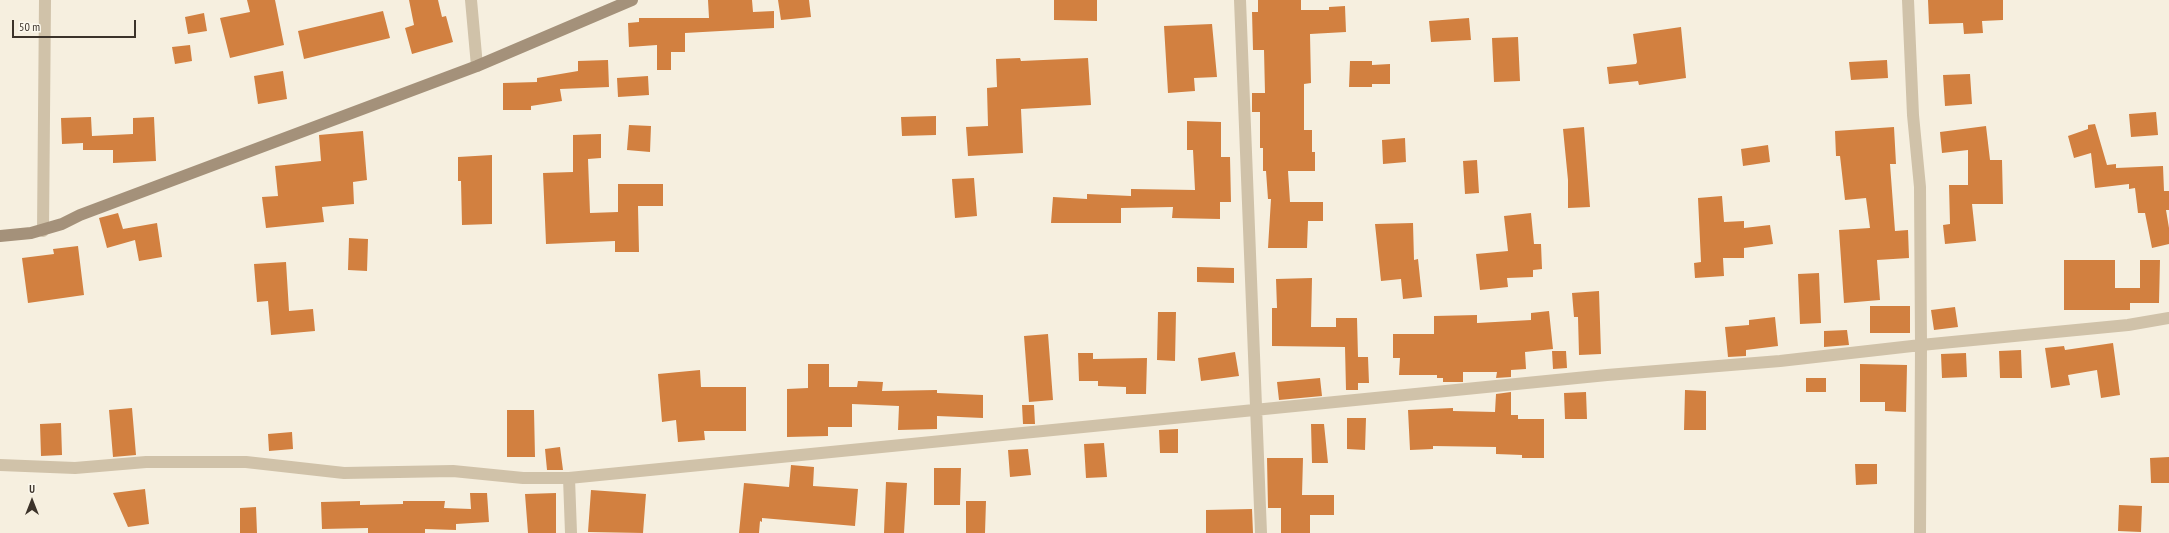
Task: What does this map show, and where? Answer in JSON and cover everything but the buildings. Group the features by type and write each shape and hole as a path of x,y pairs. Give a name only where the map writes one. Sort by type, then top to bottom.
{"street":[{"path":"43,231 45,0"},
{"path":"471,0 477,66"},
{"path":"0,236 43,231 477,66 632,0"},
{"path":"1240,0 1245,86 1260,533"},
{"path":"1908,0 1913,115 1920,187 1920,533"},
{"path":"0,466 75,468 146,462 246,462 344,473 453,471 523,478 569,478 1599,375 1780,361 1921,345 2128,325 2169,318"},
{"path":"569,478 571,533"}]}
